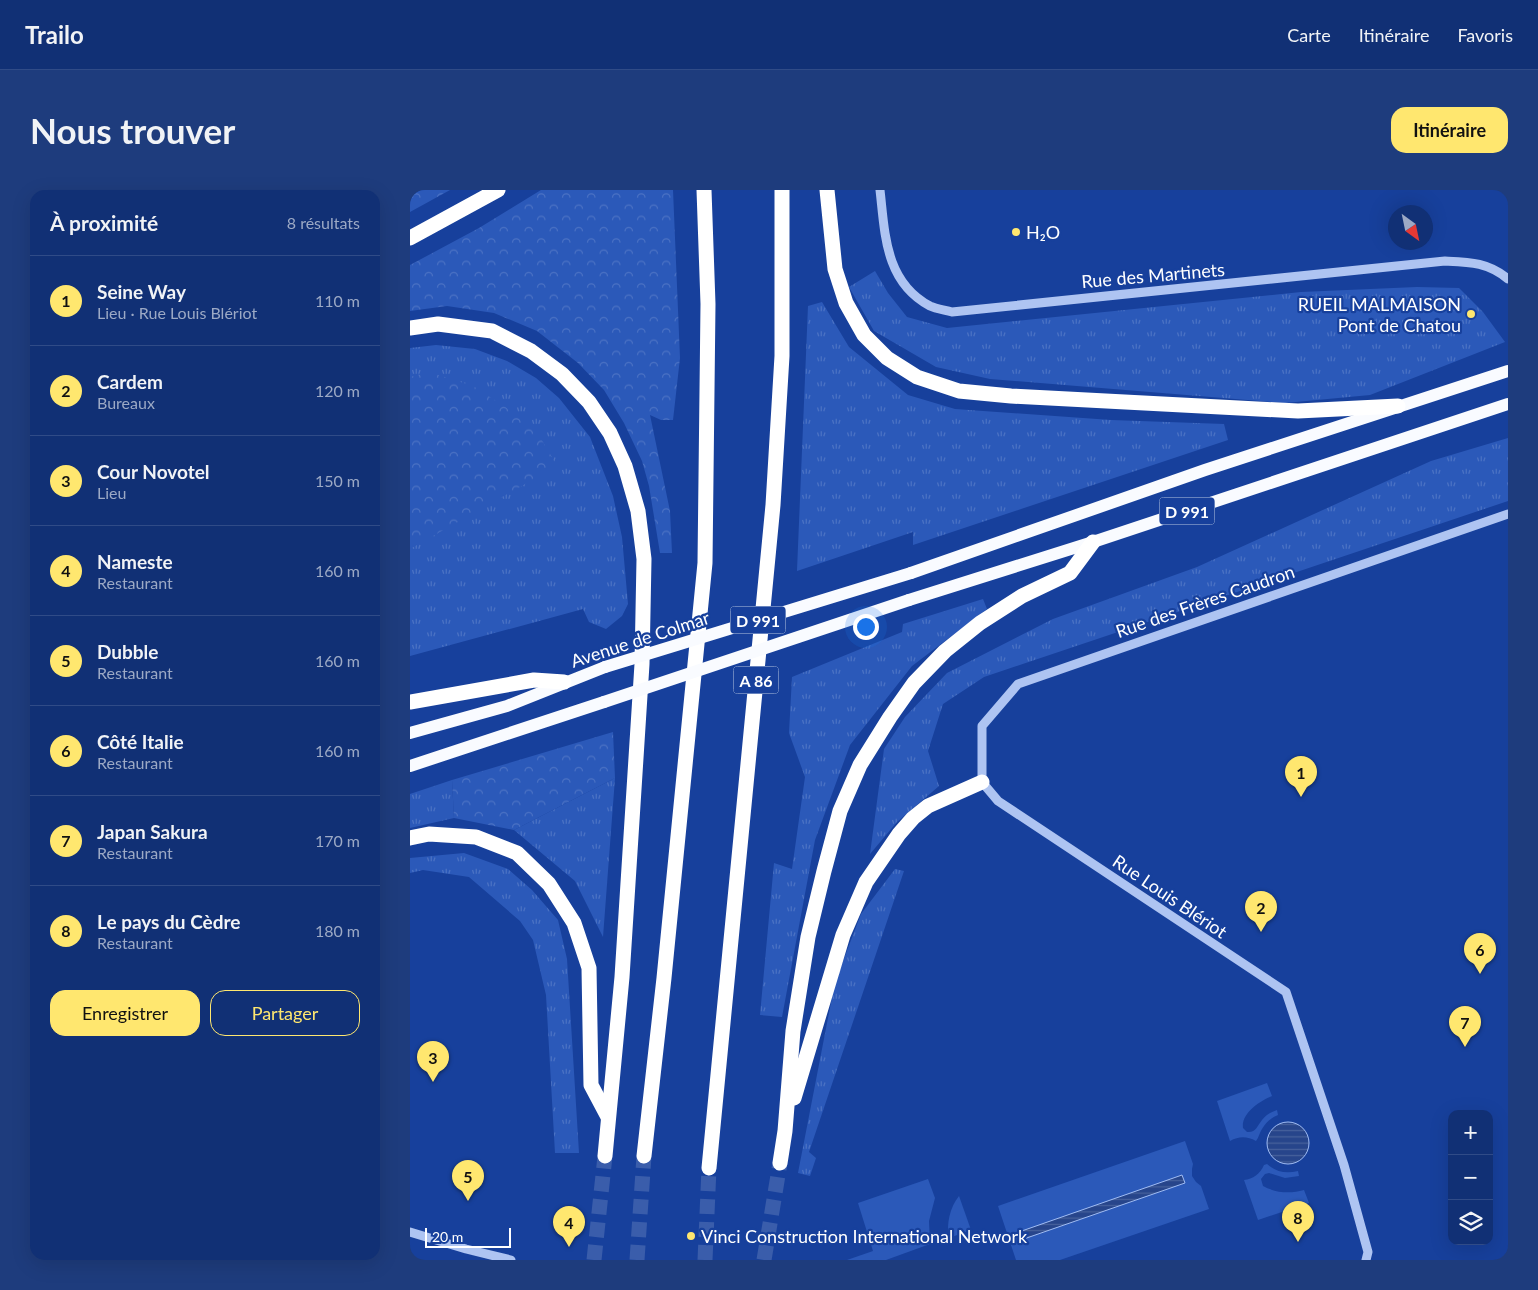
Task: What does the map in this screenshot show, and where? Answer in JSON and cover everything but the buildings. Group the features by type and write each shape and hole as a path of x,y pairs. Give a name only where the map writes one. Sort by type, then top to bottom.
{"highway":[{"path":"410,238 498,190"},
{"path":"644,1156 664,978 705,563 708,304 704,190"},
{"name":"A 86","path":"708,1168 773,506 782,356 782,190"},
{"path":"827,190 836,269 846,304 864,334 887,358 917,377 959,391 1011,396 1298,411 1398,406"},
{"path":"410,328 438,324 492,332 531,351 562,374 589,402 610,433 625,466 638,511 644,559 642,664 622,977 605,1156"},
{"path":"780,1163 785,1131 793,1031 808,937 840,811 860,765 914,683 945,651 980,623 1022,596 1070,573 1093,542"},
{"path":"410,702 534,680 564,682"},
{"path":"785,1131 843,935 866,882 898,834 913,818 928,806 982,782"},
{"path":"410,838 429,834 476,837 517,853 549,884 574,923 589,968 591,1085 608,1117"}],"main road":[{"name":"D 991","path":"1398,406 1508,371"},
{"name":"D 991","path":"410,766 1508,404"},
{"name":"Avenue de Colmar","path":"410,733 506,706 605,667 911,572 1205,470 1398,406"}],"street":[{"name":"Rue des Martinets","path":"880,190 890,259 900,280 914,296 931,307 952,312 1444,261 1466,262 1492,268 1508,279"},
{"name":"Rue des Frères Caudron","path":"982,782 982,726 1018,684 1508,514"},
{"name":"Rue Louis Blériot","path":"982,782 998,801 1286,992 1344,1165 1368,1252 1366,1260"},
{"path":"410,1232 511,1260"}],"green space":[{"path":"410,190 450,190 410,212"},
{"path":"541,190 673,190 680,358 673,420 661,420 650,415 670,511 672,553 660,553 649,486 642,461 624,423 604,390 578,363 537,331 494,313 447,306 410,311 410,265 479,228"},
{"path":"875,271 888,293 907,317 947,328 1301,292 1417,287 1459,288 1483,312 1505,342 1370,395 1285,403 990,379 936,367 874,331 849,287"},
{"path":"822,302 849,347 908,395 955,409 1111,420 1224,424 1228,440 913,545 913,532 797,571 808,306"},
{"path":"436,345 475,349 507,361 536,378 559,398 590,437 613,496 622,537 628,604 622,616 606,629 589,622 583,609 410,656 410,348"},
{"path":"429,372 473,386 533,425 557,466 410,549 410,377"},
{"path":"1508,438 1508,501 984,677 943,704 928,751 939,786 897,822 870,854 884,749 905,717 947,673 1053,619 1197,567 1431,461"},
{"path":"983,599 987,609 912,666 850,745 815,840 782,1017 760,1015 774,863 792,869 805,777 789,733 792,677 902,632 903,624"},
{"path":"613,732 615,778 514,830 454,818 452,780"},
{"path":"615,778 603,937 575,881 514,830"},
{"path":"452,780 454,818 410,828 410,794"},
{"path":"464,853 508,869 532,890 558,920 567,959 579,1153 555,1153 546,995 533,940 520,921 469,877 423,870 410,873 410,858"},
{"path":"895,869 904,871 809,1152 816,1158 810,1176 798,1173 835,982 861,914"},
{"path":"1267,1083 1272,1096 1252,1108 1245,1117 1243,1128 1247,1132 1252,1131 1269,1114 1277,1110 1278,1115 1265,1124 1256,1141 1243,1137 1230,1141 1217,1101"},
{"path":"1185,1141 1193,1164 1192,1176 1201,1186 1209,1209 1060,1260 1016,1260 998,1206","holes":["1182,1175 1185,1183 1018,1241"]},
{"path":"1267,1164 1281,1172 1298,1171 1299,1176 1285,1178 1269,1173 1265,1174 1261,1179 1263,1186 1283,1192 1304,1190 1309,1203 1258,1220 1244,1180 1256,1176 1264,1165"},
{"path":"928,1179 935,1198 929,1221 930,1244 886,1260 847,1260 873,1251 858,1203"},
{"path":"959,1196 971,1230 949,1238 950,1216 953,1205"}],"shaded area":[{"path":"1292,1122 1300,1125 1306,1131 1309,1143 1306,1155 1300,1161 1284,1164 1276,1161 1270,1155 1267,1139 1270,1131 1276,1125"},
{"path":"1182,1175 1185,1183 1018,1241 1016,1233"}],"tunnel":[{"path":"594,1260 605,1156"},
{"path":"637,1260 644,1156"},
{"path":"764,1260 780,1163"},
{"path":"705,1260 709,1168"}],"place":[{"name":"H₂O","path":"1016,232"},
{"name":"RUEIL MALMAISON Pont de Chatou","path":"1471,314"},
{"name":"Seine Way","path":"1301,797"},
{"name":"Cardem","path":"1261,932"},
{"name":"Côté Italie","path":"1480,974"},
{"name":"Japan Sakura","path":"1465,1047"},
{"name":"Cour Novotel","path":"433,1082"},
{"name":"Dubble","path":"468,1201"},
{"name":"Vinci Construction International Network","path":"691,1236"},
{"name":"Le pays du Cèdre","path":"1298,1242"},
{"name":"Nameste","path":"569,1247"}]}
